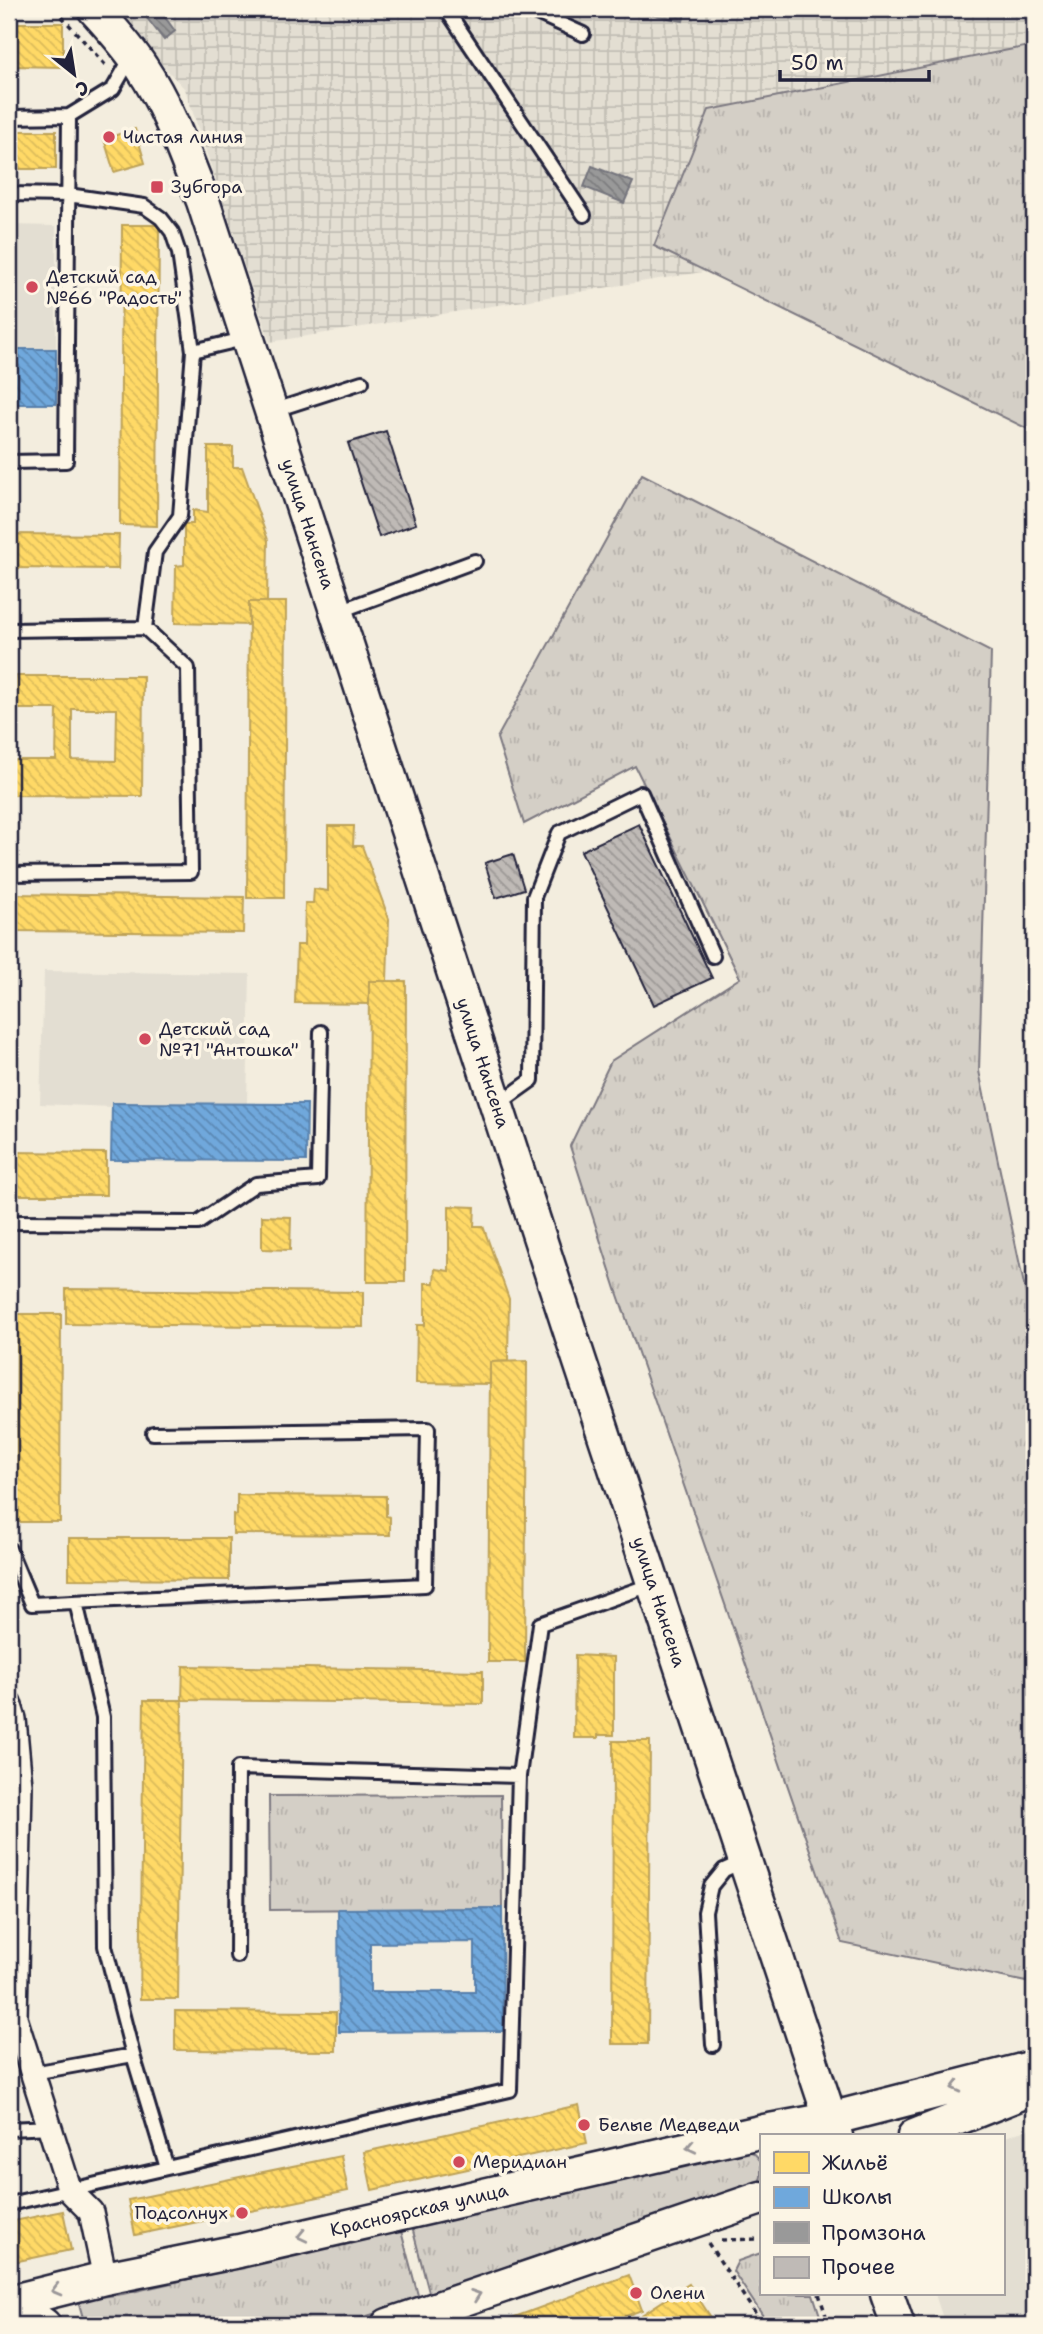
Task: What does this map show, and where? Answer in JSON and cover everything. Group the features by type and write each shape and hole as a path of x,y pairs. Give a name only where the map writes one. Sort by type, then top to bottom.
{"street":[{"name":"улица Нансена","path":"94,9 125,67 143,69 171,122 203,201 653,1584 833,2127"},
{"path":"9,1703 14,1719 20,1785 15,2018 70,2191 91,2212 106,2278"},
{"name":"Красноярская улица","path":"9,2304 106,2278 239,2251 751,2134 833,2127 1034,2067"},
{"path":"919,2134 1034,2088"},
{"path":"388,2325 760,2198"},
{"path":"888,2296 898,2325"},
{"name":"Красноярская улица","path":"9,2304 44,2325"}],"lane":[{"path":"446,9 584,215"},
{"path":"528,9 583,34"},
{"path":"9,117 69,116 113,89 125,67"},
{"path":"9,462 66,461 69,116"},
{"path":"9,194 68,195 144,206 161,218 172,232 178,253 193,351 180,516 155,552 145,628"},
{"path":"193,351 248,338"},
{"path":"272,411 362,382"},
{"path":"337,612 475,561"},
{"path":"9,630 145,628 188,668 191,872 9,874"},
{"path":"497,1105 532,1080 534,897 559,833 641,793 713,956"},
{"path":"9,1222 198,1223 256,1184 318,1179 321,1032"},
{"path":"9,1549 32,1604 425,1585 428,1429 153,1433"},
{"path":"9,2204 510,2090 519,1776 540,1624 653,1584"},
{"path":"76,1602 103,1717 105,1945 133,2055 167,2168"},
{"path":"237,1956 237,1768 519,1776"},
{"path":"713,2045 705,1912 711,1886 724,1870 744,1861"},
{"path":"33,2073 133,2055"},
{"path":"9,2129 50,2127"}],"path":[{"path":"55,9 125,67"},
{"path":"760,2239 706,2240 763,2325"},
{"path":"820,2296 829,2325"}],"shaded area":[{"path":"109,9 1034,9 1034,74 739,266 270,342 185,89"},
{"name":"Детский сад №66 \"Радость\"","path":"9,225 56,226 56,404 9,404"},
{"name":"Детский сад №71 \"Антошка\"","path":"44,971 250,974 247,1103 307,1104 306,1161 111,1160 112,1107 40,1104"},
{"path":"1034,2127 1034,2325 945,2325 936,2296 1004,2296 1004,2138"}],"green space":[{"path":"1034,45 1034,432 654,246 709,110"},
{"path":"642,474 991,652 979,1071 1034,1332 1034,1955 1026,1982 842,1943 616,1289 570,1146 611,1061 740,978 635,766 524,824 497,738"},
{"path":"501,1795 502,1908 270,1910 269,1796"},
{"path":"748,2151 760,2160 760,2180 757,2184 430,2296 412,2227"},
{"path":"401,2231 419,2299 340,2325 85,2325 78,2300 123,2294"},
{"path":"760,2253 760,2296 814,2296 823,2325 769,2325 733,2271 738,2261"}],"building: Жильё":[{"path":"9,23 63,23 63,67 9,66"},
{"path":"135,129 145,163 114,172 104,139"},
{"path":"9,131 56,131 56,169 9,169"},
{"path":"122,225 159,225 157,526 120,525"},
{"path":"208,447 233,447 233,467 242,467 268,540 267,602 249,602 249,625 175,623 176,566 184,565 184,524 193,524 193,510 208,512"},
{"path":"9,534 119,535 118,569 9,568"},
{"path":"249,602 286,602 284,898 247,898"},
{"path":"9,676 143,676 142,796 9,795","holes":["12,709 57,709 56,760 12,760","72,709 117,709 116,761 72,760"]},
{"path":"328,826 354,826 353,846 362,846 389,919 387,981 369,981 369,1004 295,1003 297,945 304,945 305,903 313,903 314,889 328,891"},
{"path":"9,894 244,897 243,933 9,931"},
{"path":"369,981 406,981 405,1282 367,1282"},
{"path":"9,1152 106,1153 106,1195 9,1195"},
{"path":"449,1206 475,1207 474,1226 483,1226 509,1299 508,1361 490,1362 490,1384 416,1383 417,1325 425,1325 425,1283 434,1283 435,1269 449,1271"},
{"path":"262,1216 291,1217 290,1250 262,1249"},
{"path":"66,1289 363,1292 363,1327 66,1324"},
{"path":"17,1314 61,1314 60,1522 16,1522"},
{"path":"527,1361 525,1662 488,1662 490,1362"},
{"path":"237,1495 386,1496 390,1535 233,1534"},
{"path":"69,1538 229,1538 229,1580 69,1579"},
{"path":"575,1655 614,1657 614,1735 574,1738"},
{"path":"183,1666 483,1671 483,1704 182,1700"},
{"path":"144,1700 182,1700 178,1999 140,1999"},
{"path":"613,1741 650,1741 648,2044 612,2044"},
{"path":"175,2011 336,2012 336,2051 175,2050"},
{"path":"579,2105 587,2143 372,2190 364,2152"},
{"path":"341,2156 348,2191 135,2235 128,2200"},
{"path":"63,2211 71,2250 9,2263 9,2222"},
{"path":"629,2275 642,2310 601,2325 493,2325"},
{"path":"689,2284 716,2325 646,2325 640,2316"}],"building: Школы":[{"path":"9,349 56,349 56,404 9,404"},
{"path":"112,1103 307,1104 306,1161 111,1160"},
{"path":"502,1908 503,2031 339,2032 338,1909","holes":["475,1942 475,1992 370,1992 370,1943"]}],"building: Промзона":[{"path":"159,9 175,31 164,40 147,18"},
{"path":"626,9 686,9 683,21"},
{"path":"592,166 633,182 624,203 584,187"}],"building: Прочее":[{"path":"386,431 416,524 379,537 348,443"},
{"path":"639,824 712,978 654,1005 581,851"},
{"path":"513,854 524,889 496,898 485,863"}],"place":[{"name":"Чистая линия","path":"109,137"},
{"name":"Зубгора","path":"157,187"},
{"name":"Детский сад №66 \"Радость\"","path":"32,287"},
{"name":"Детский сад №71 \"Антошка\"","path":"145,1039"},
{"name":"Белые Медведи","path":"584,2125"},
{"name":"Меридиан","path":"459,2162"},
{"name":"Подсолнух","path":"242,2213"},
{"name":"Олени","path":"636,2293"}]}
